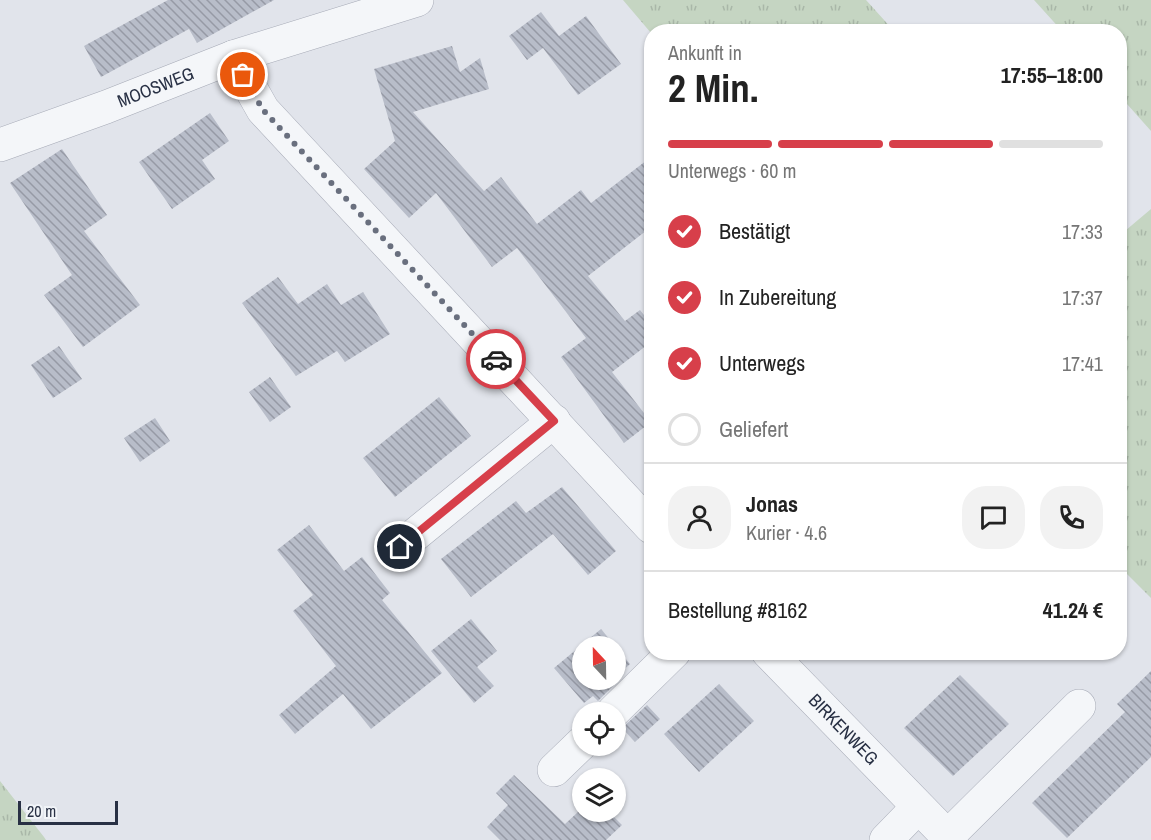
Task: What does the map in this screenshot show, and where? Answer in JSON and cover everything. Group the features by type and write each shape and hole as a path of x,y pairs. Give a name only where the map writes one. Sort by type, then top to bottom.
{"street":[{"name":"MOOSWEG","path":"0,145 106,107 233,57 417,0"},
{"path":"233,57 263,110 644,518"},
{"path":"400,547 554,421"},
{"path":"623,702 666,660"},
{"name":"BIRKENWEG","path":"776,660 950,838 1079,706"},
{"path":"554,770 572,753"},
{"path":"886,840 918,807"}],"green space":[{"path":"623,0 866,0 888,24 644,24"},
{"path":"1034,0 1151,0 1151,131 1127,104 1127,24 1056,24"},
{"path":"1151,209 1151,598 1127,574 1127,229"},
{"path":"0,781 44,837 46,840 0,840"}],"building":[{"path":"168,0 274,0 197,43 189,29 101,77 84,46"},
{"path":"541,12 559,36 586,16 621,64 578,95 543,48 527,60 509,36"},
{"path":"452,46 460,72 480,58 489,89 413,112 484,191 501,177 537,224 581,190 591,203 644,162 644,232 588,276 625,321 640,310 644,315 644,347 612,372 644,413 644,427 624,443 561,357 586,338 517,248 492,267 436,193 409,218 364,169 395,141 374,69"},
{"path":"210,113 229,141 202,160 215,179 172,209 139,162"},
{"path":"62,149 107,215 84,231 140,305 83,347 44,295 72,275 10,183"},
{"path":"278,277 298,304 327,284 341,305 363,292 390,334 345,362 337,351 296,376 242,303"},
{"path":"59,346 82,379 53,398 31,365"},
{"path":"270,377 291,407 270,422 249,392"},
{"path":"439,397 471,436 395,497 363,458"},
{"path":"155,418 170,441 140,462 124,438"},
{"path":"562,487 616,551 588,575 553,534 471,597 441,559 516,501 526,513"},
{"path":"309,525 344,571 362,557 390,593 382,600 442,673 371,729 343,694 295,734 279,715 336,666 293,611 313,595 277,550"},
{"path":"471,619 497,651 477,667 494,686 474,703 431,651"},
{"path":"601,629 607,636 593,636"},
{"path":"572,653 572,689 554,668"},
{"path":"1151,671 1151,757 1067,838 1032,803 1125,712 1117,704"},
{"path":"960,675 1009,724 953,776 904,728"},
{"path":"719,684 754,721 699,772 664,734"},
{"path":"573,690 609,690 598,701 593,696 583,702"},
{"path":"647,705 660,719 635,742 626,732 626,724"},
{"path":"514,775 565,824 572,818 572,822 619,822 622,825 606,840 500,840 487,827 508,805 496,793"}],"way so far":[{"path":"243,75 263,110 496,359"}],"route":[{"path":"400,547 554,421 496,359"}]}
